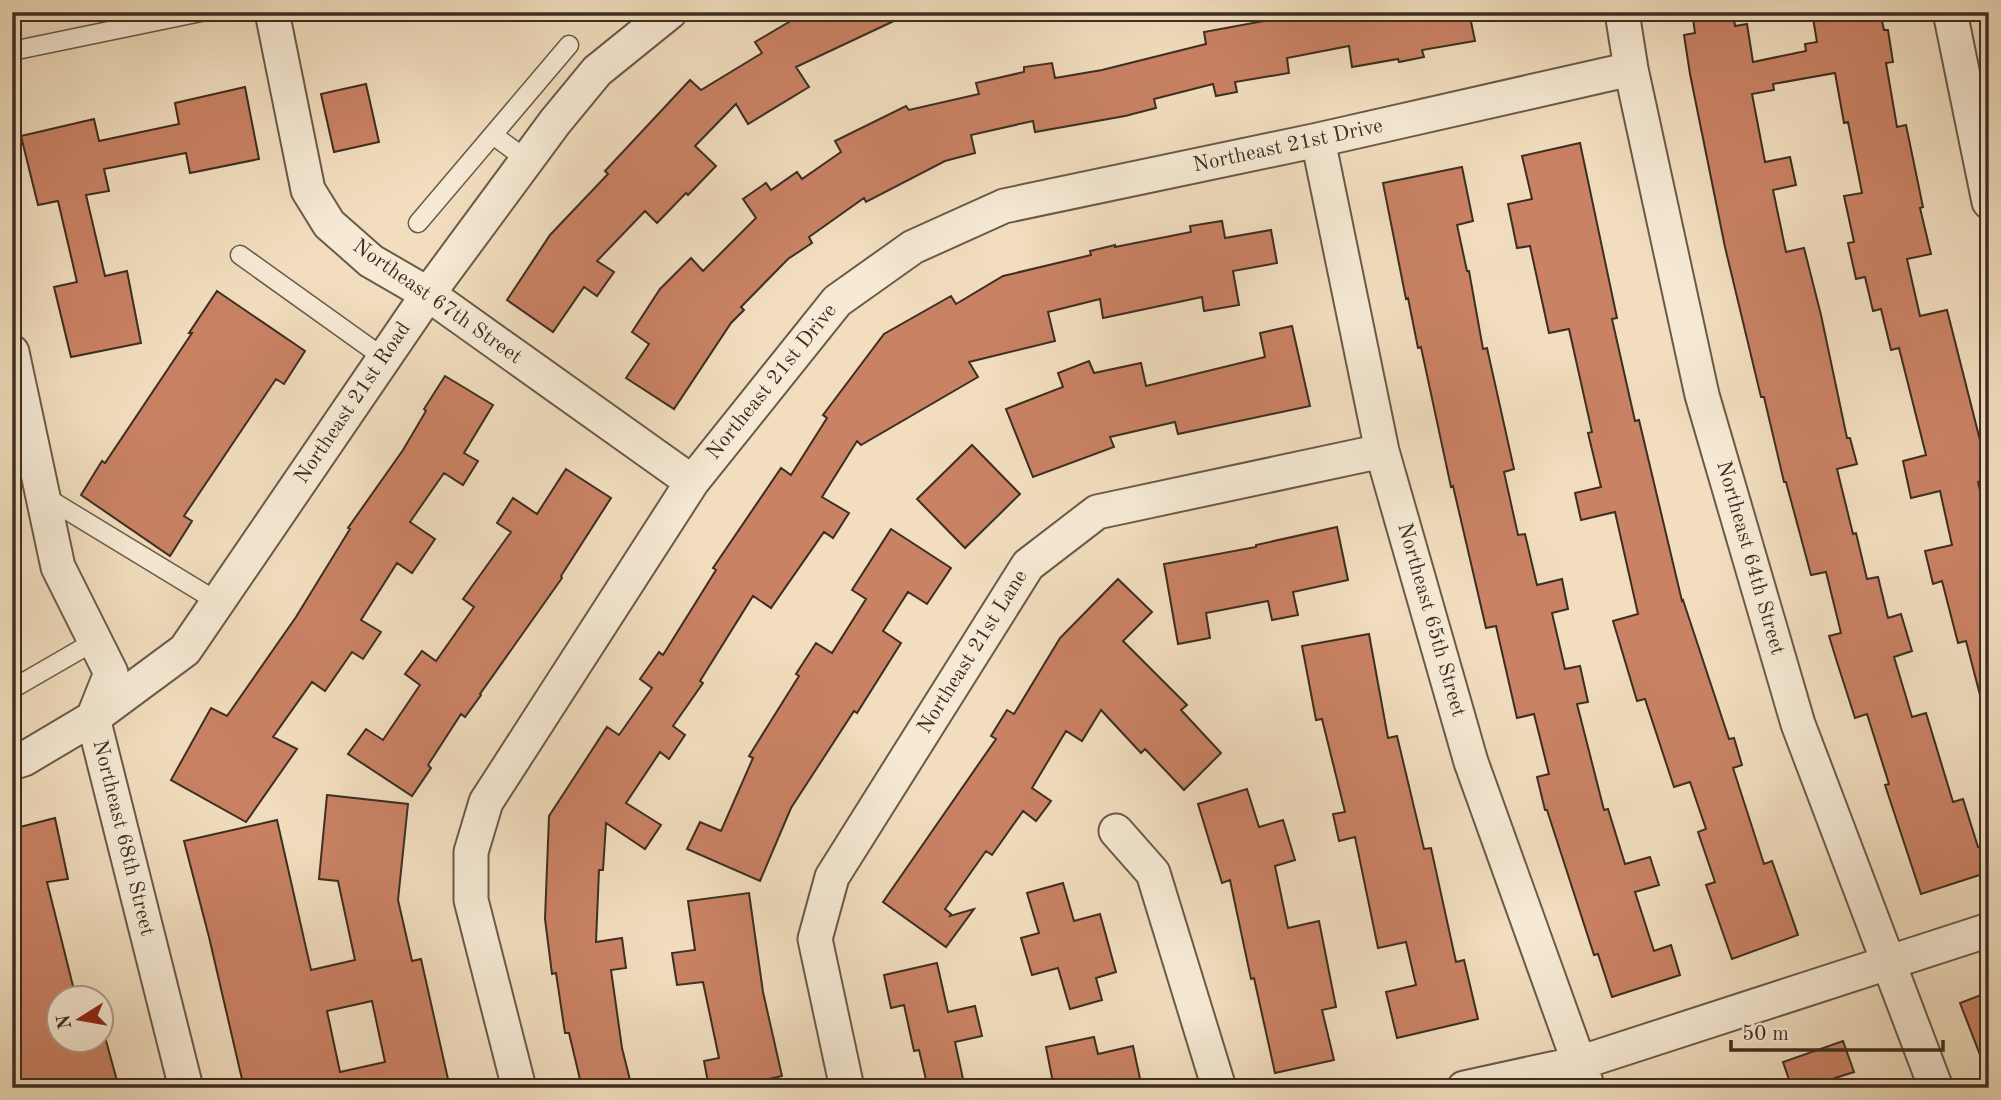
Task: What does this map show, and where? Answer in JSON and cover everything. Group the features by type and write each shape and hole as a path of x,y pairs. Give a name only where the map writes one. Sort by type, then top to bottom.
{"street":[{"name":"Northeast 67th Street","path":"272,12 309,190 329,224 371,261 428,294 692,482"},
{"name":"Northeast 64th Street","path":"1622,12 1631,69 1702,395 1798,724 1936,1088"},
{"path":"1950,12 1989,202"},
{"name":"Northeast 21st Road","path":"12,763 24,759 93,718 185,650 428,294 527,160 597,71 659,15"},
{"name":"Northeast 21st Drive","path":"519,1088 471,900 471,852 486,802 692,482 837,301 913,247 1004,206 1318,140 1631,69"},
{"name":"Northeast 65th Street","path":"1318,140 1382,451 1471,762 1584,1076"},
{"name":"Northeast 68th Street","path":"14,370 58,567 111,673 93,718 186,1088"},
{"name":"Northeast 21st Lane","path":"847,1088 815,939 832,877 1028,565 1097,512 1382,451"},
{"path":"1116,831 1153,873 1219,1088"},
{"path":"1464,1088 1584,1076 1889,963 1989,930"}],"lane":[{"path":"12,51 201,12"},
{"path":"418,223 569,45"},
{"path":"493,135 527,160"},
{"path":"240,255 384,358"},
{"path":"42,495 218,602"},
{"path":"12,689 95,641"}],"building":[{"path":"806,12 913,12 796,67 809,87 748,124 736,104 695,146 716,166 657,223 645,211 597,261 614,272 597,296 584,287 553,332 507,300 550,235 608,174 605,171 690,80 701,90 762,53 755,42"},
{"path":"1295,12 1469,12 1475,41 1422,50 1424,57 1352,67 1349,46 1287,58 1289,73 1235,82 1237,92 1216,96 1213,84 1154,99 1156,108 1125,116 1035,132 1033,121 971,135 975,153 945,161 866,202 864,198 809,237 812,243 788,259 741,307 744,310 731,323 674,409 626,378 649,344 632,332 660,289 691,258 703,271 756,218 743,199 766,183 771,190 797,172 802,179 841,152 835,141 906,106 909,110 979,94 976,83 1024,72 1024,67 1052,63 1055,78 1102,70 1206,44 1204,32 1296,15"},
{"path":"1692,12 1733,12 1735,26 1747,24 1753,62 1806,51 1805,44 1817,42 1812,12 1880,12 1884,30 1888,30 1893,62 1886,63 1897,127 1906,125 1931,254 1907,259 1920,316 1947,310 1989,467 1989,479 1978,482 1989,528 1989,698 1981,699 1966,641 1958,643 1942,581 1933,584 1925,551 1952,545 1940,491 1911,498 1903,461 1926,455 1899,348 1891,350 1881,309 1873,311 1865,277 1856,279 1848,243 1854,242 1844,196 1862,193 1848,122 1844,123 1835,73 1773,84 1774,90 1752,94 1765,162 1790,157 1796,185 1773,190 1786,252 1804,248 1847,438 1850,438 1857,464 1837,469 1853,534 1856,533 1867,579 1878,577 1888,618 1901,614 1912,651 1894,657 1912,717 1926,713 1953,802 1963,799 1978,847 1982,846 1989,867 1989,872 1921,894 1885,785 1889,784 1867,714 1855,718 1829,636 1841,633 1826,572 1811,575 1784,482 1764,397 1761,397 1725,247 1690,74 1684,35 1695,33"},
{"path":"366,84 379,142 334,152 321,94"},
{"path":"245,87 259,159 190,173 186,153 104,169 109,191 86,195 105,276 127,271 141,343 71,357 54,287 77,282 58,201 38,205 21,136 94,119 99,141 179,124 175,103"},
{"path":"1580,143 1617,318 1612,319 1635,421 1639,420 1682,601 1729,739 1734,738 1742,765 1733,768 1764,864 1772,861 1798,935 1732,959 1706,885 1715,882 1698,832 1706,829 1690,782 1674,787 1645,699 1637,701 1613,621 1638,614 1615,512 1581,520 1575,493 1601,487 1569,329 1549,333 1530,246 1517,248 1508,204 1532,199 1522,156"},
{"path":"1462,167 1473,221 1457,225 1469,271 1483,349 1487,348 1514,469 1504,472 1518,535 1525,534 1537,585 1562,579 1568,609 1552,613 1565,669 1580,666 1588,702 1577,704 1604,810 1608,809 1625,864 1650,857 1659,885 1635,892 1654,951 1671,945 1680,975 1612,997 1598,954 1594,955 1545,810 1537,777 1549,774 1534,714 1517,718 1496,626 1486,628 1453,486 1451,487 1421,347 1418,348 1408,298 1406,299 1383,183"},
{"path":"1222,221 1225,238 1271,230 1277,263 1233,271 1239,305 1204,311 1202,297 1103,318 1100,299 1048,312 1055,341 969,362 978,377 861,445 857,441 822,497 849,513 833,538 824,532 771,608 753,596 700,681 703,683 673,726 685,735 669,759 660,752 626,803 661,825 645,849 606,823 603,870 599,870 596,942 622,938 626,968 611,970 622,1048 632,1088 582,1088 569,1033 565,1033 556,973 552,974 545,919 549,816 607,727 619,735 652,688 640,679 659,652 663,655 716,570 713,568 781,468 791,475 827,418 823,415 884,334 951,296 956,304 1003,276 1091,255 1090,251 1115,245 1191,232 1190,226"},
{"path":"217,291 305,351 284,384 276,379 184,516 192,521 170,556 81,495 192,333 189,333"},
{"path":"1292,326 1310,406 1178,434 1175,422 1110,437 1114,447 1033,477 1006,409 1063,387 1058,373 1089,361 1094,373 1141,363 1146,386 1265,357 1260,333"},
{"path":"445,376 493,405 464,453 478,461 463,485 444,473 410,522 435,539 412,573 397,563 361,620 381,632 363,659 352,652 325,691 312,682 273,737 297,749 246,822 171,780 211,708 227,716 296,617 350,529 348,528 403,450"},
{"path":"972,445 1020,494 965,548 917,499"},
{"path":"566,469 611,498 562,578 481,695 465,717 461,714 428,765 431,768 412,796 348,754 366,729 383,740 420,685 405,674 422,651 436,661 474,607 463,599 511,532 497,523 513,498 537,514"},
{"path":"1337,527 1348,580 1293,592 1298,615 1272,620 1268,601 1206,613 1210,638 1178,644 1164,564 1256,547"},
{"path":"891,529 951,568 927,604 908,592 883,631 901,643 857,713 854,711 791,808 760,881 687,849 700,822 721,831 753,758 749,756 799,676 796,674 816,643 832,653 866,599 852,590"},
{"path":"1118,579 1152,612 1123,641 1187,705 1181,710 1221,753 1184,790 1145,749 1141,753 1101,710 1082,741 1066,731 1032,788 1051,801 1036,821 1023,811 992,855 986,851 945,909 950,916 974,909 946,947 883,902 996,739 991,736 1007,710 1014,714 1060,638"},
{"path":"1369,634 1388,738 1397,736 1424,849 1431,848 1456,962 1464,960 1478,1019 1397,1038 1386,992 1416,985 1406,942 1378,948 1355,837 1339,841 1333,814 1345,812 1322,719 1316,720 1302,646"},
{"path":"1247,789 1259,827 1283,820 1295,860 1275,866 1288,928 1319,921 1336,1007 1322,1010 1334,1060 1275,1073 1230,880 1222,883 1198,804"},
{"path":"327,795 408,804 398,900 412,961 421,959 450,1088 244,1088 184,841 277,820 311,970 355,960 338,881 319,879","holes":["372,1001 385,1062 340,1072 327,1011"]},
{"path":"55,818 68,879 47,882 72,984 46,984 46,1054 110,1054 119,1088 16,1088 12,1073 12,829"},
{"path":"1063,883 1074,921 1100,914 1116,972 1096,978 1102,1000 1070,1009 1058,968 1032,975 1021,938 1039,933 1027,893"},
{"path":"749,893 763,992 782,1076 728,1088 709,1088 704,1061 719,1058 703,982 677,985 672,953 695,950 688,901"},
{"path":"937,963 948,1012 975,1006 982,1036 955,1042 965,1088 928,1088 919,1050 914,1051 904,1005 891,1008 884,975"},
{"path":"1989,992 1989,1073 1987,1073 1960,1003"},
{"path":"1094,1037 1098,1054 1133,1046 1142,1088 1054,1088 1046,1047"},
{"path":"1843,1041 1854,1072 1835,1078 1838,1088 1792,1088 1783,1062"}]}
